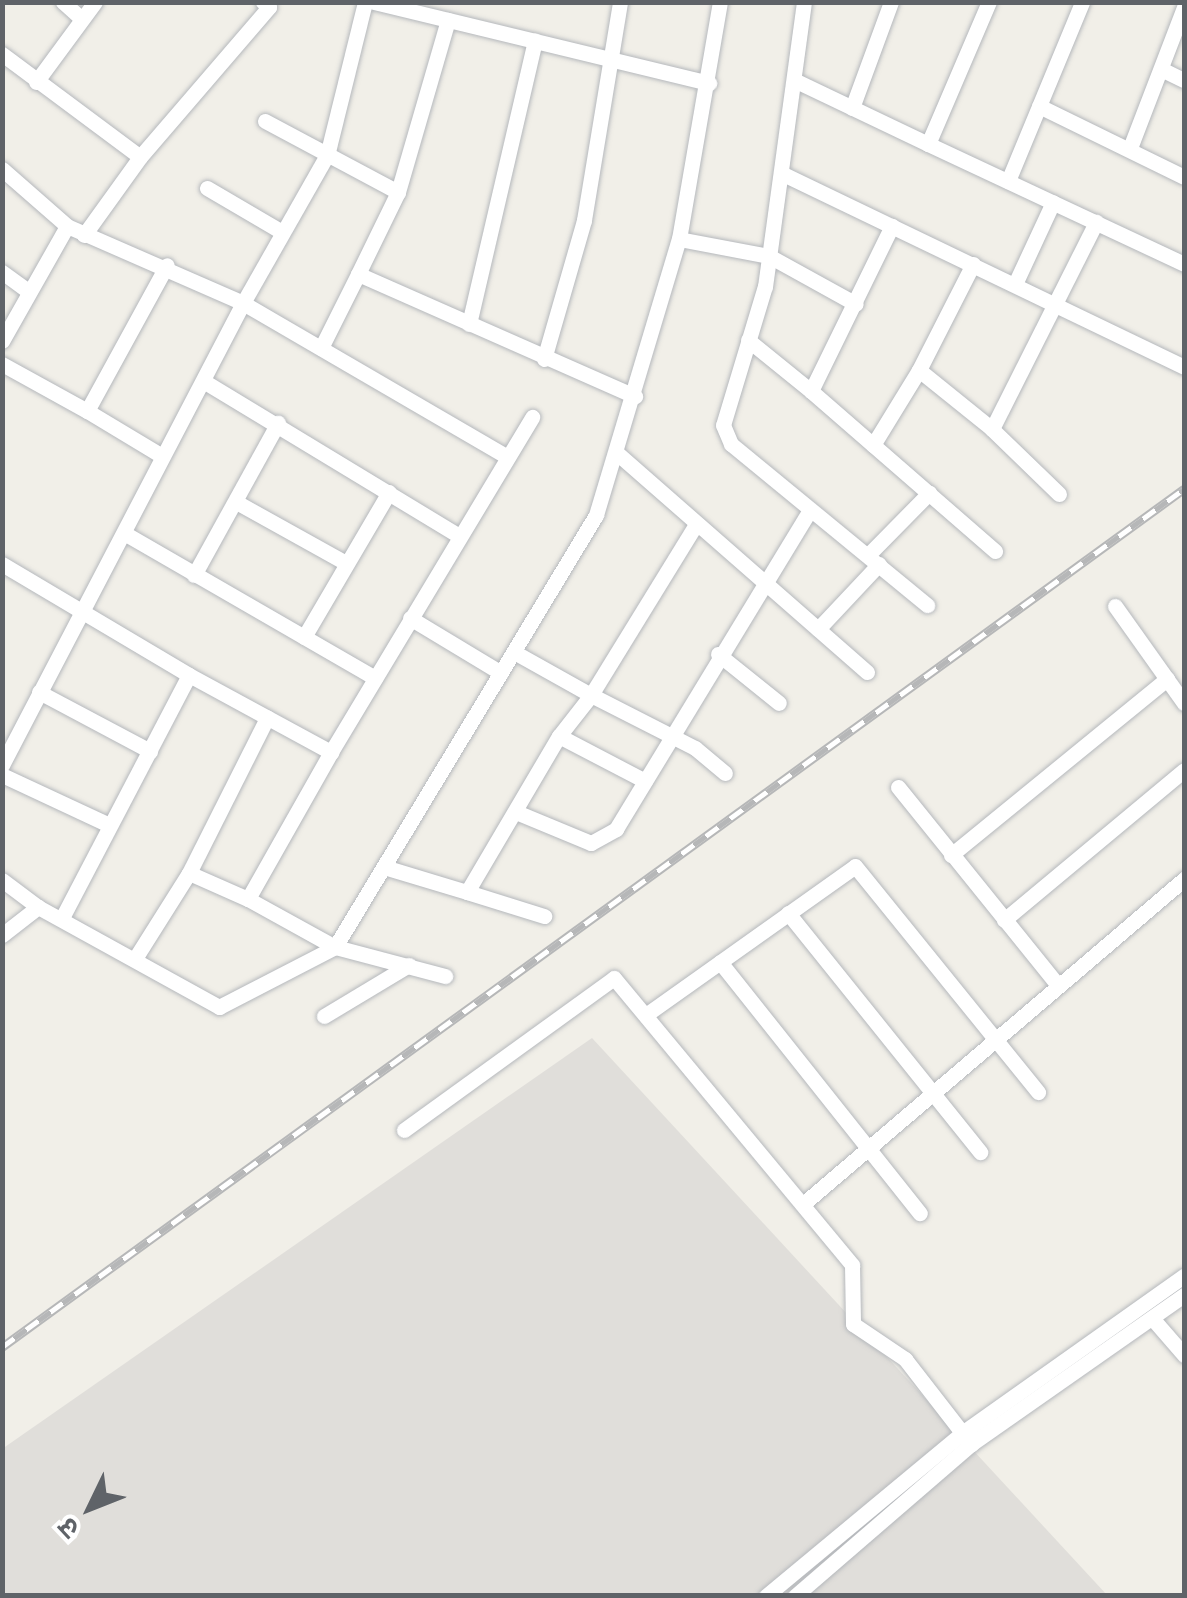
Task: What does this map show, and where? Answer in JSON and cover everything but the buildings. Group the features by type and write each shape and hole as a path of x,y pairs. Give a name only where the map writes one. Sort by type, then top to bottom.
{"street":[{"path":"62,2 82,19"},
{"path":"36,82 95,2"},
{"path":"3,763 243,303 327,155 365,2"},
{"path":"374,2 709,83"},
{"path":"544,359 584,220 614,60 620,2"},
{"path":"2,880 38,907 136,958 218,1007 336,947 579,549 618,454 679,239 720,2"},
{"path":"804,2 769,256 724,431 810,510 927,605"},
{"path":"852,108 891,2"},
{"path":"928,144 990,2"},
{"path":"1008,181 1082,2"},
{"path":"84,235 140,157 268,4"},
{"path":"1130,148 1184,7"},
{"path":"320,348 398,192 448,20"},
{"path":"469,324 535,41"},
{"path":"2,54 140,157"},
{"path":"1161,69 1184,80"},
{"path":"794,80 1184,264"},
{"path":"1039,106 1184,177"},
{"path":"265,121 398,192"},
{"path":"2,169 67,226 167,265 243,303 506,456"},
{"path":"780,173 1184,366"},
{"path":"208,188 282,232"},
{"path":"1015,284 1052,202"},
{"path":"992,429 1096,222"},
{"path":"2,341 67,226"},
{"path":"811,391 892,226"},
{"path":"679,239 769,256 856,304"},
{"path":"872,444 919,370 973,264"},
{"path":"87,411 167,265"},
{"path":"2,272 28,290"},
{"path":"358,274 635,396"},
{"path":"748,340 995,552"},
{"path":"2,364 162,456"},
{"path":"919,370 992,429 1060,494"},
{"path":"205,382 459,536"},
{"path":"248,899 331,752 532,417"},
{"path":"194,575 238,503 278,423"},
{"path":"618,454 867,672"},
{"path":"304,637 389,492"},
{"path":"818,629 929,494"},
{"path":"238,503 346,563"},
{"path":"516,812 591,843 616,830 718,654 810,510"},
{"path":"467,892 558,736 591,695 696,524"},
{"path":"124,533 376,678"},
{"path":"3,565 331,752"},
{"path":"1115,606 1184,703"},
{"path":"410,618 501,673"},
{"path":"514,652 668,738 695,748 725,773"},
{"path":"718,654 779,703"},
{"path":"62,918 190,675"},
{"path":"951,856 1167,679"},
{"path":"39,692 150,751"},
{"path":"136,958 189,873 267,718"},
{"path":"558,736 645,780"},
{"path":"1004,920 1184,770"},
{"path":"2,775 109,825"},
{"path":"898,787 1058,985"},
{"path":"647,1014 854,866 1038,1092"},
{"path":"384,867 544,916"},
{"path":"189,873 248,899 336,947 445,976"},
{"path":"803,1204 1184,879"},
{"path":"2,935 38,907"},
{"path":"788,913 980,1152"},
{"path":"720,962 920,1213"},
{"path":"324,1016 409,965"},
{"path":"404,1130 603,982 614,978 852,1265 853,1324 905,1359 966,1438"},
{"path":"766,1596 966,1438 1184,1276"},
{"path":"795,1596 966,1438 1184,1294"},
{"path":"1152,1318 1184,1355"}],"shaded area":[{"path":"592,1038 1107,1595 3,1595 2,1449"}],"railway":[{"path":"2,1347 1184,489"}]}
